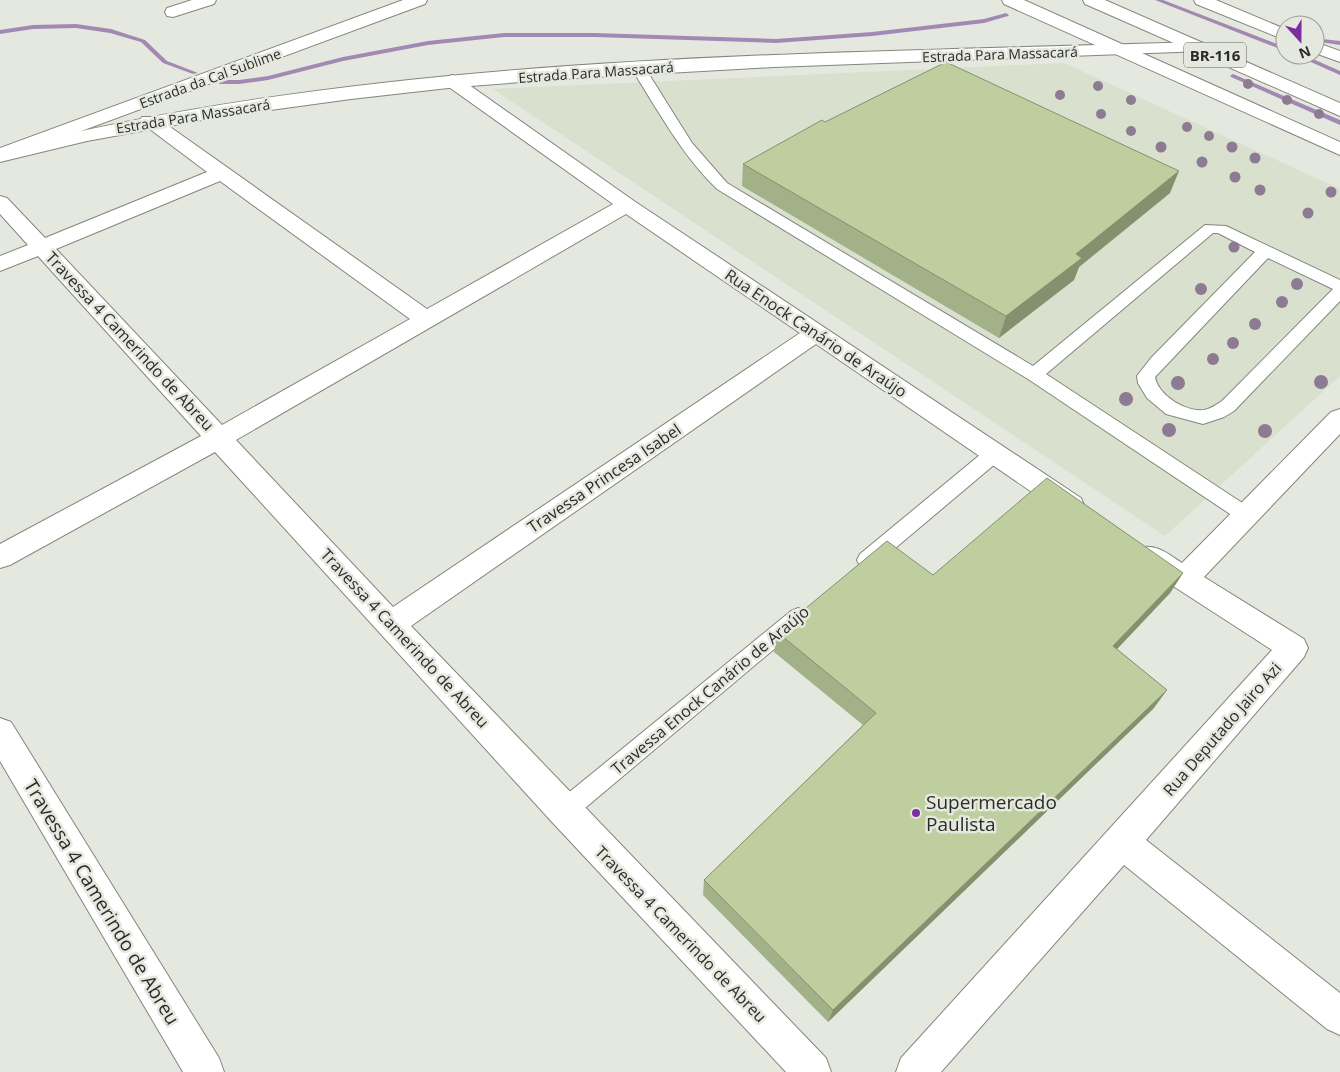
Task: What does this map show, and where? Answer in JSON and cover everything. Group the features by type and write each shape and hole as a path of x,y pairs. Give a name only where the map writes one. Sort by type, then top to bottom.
{"main road":[{"path":"174,12 208,0"},
{"name":"Estrada da Cal Sublime","path":"0,155 419,0"},
{"path":"1010,0 1340,149"},
{"name":"BR-116","path":"1090,0 1340,110"},
{"name":"BR-116","path":"1132,0 1186,23"},
{"path":"1202,0 1275,31"},
{"name":"Estrada Para Massacará","path":"0,155 149,121 247,106 452,81 638,68 1198,47"},
{"path":"1325,51 1340,57"},
{"name":"Rua Enock Canário de Araújo","path":"452,81 627,205 1093,519"},
{"path":"149,121 223,172 426,319"},
{"path":"0,264 223,172"},
{"name":"Travessa 4 Camerindo de Abreu","path":"0,202 392,623 564,812 812,1072"},
{"path":"0,557 219,438 627,205"},
{"name":"Travessa Princesa Isabel","path":"392,623 816,333"},
{"path":"1134,547 1184,579 1340,418"},
{"name":"Rua Deputado Jairo Azi","path":"915,1072 1293,648 1184,579"},
{"name":"Travessa 4 Camerindo de Abreu","path":"0,732 204,1072"},
{"path":"1122,842 1340,1016"}],"lane":[{"path":"638,68 696,158 708,174 722,186 1034,375 1246,515"},
{"path":"1034,375 1210,228 1221,229 1340,286"},
{"path":"1266,250 1146,376 1147,383 1153,394 1172,408 1203,417 1228,406 1340,291"},
{"path":"850,574 994,454"},
{"name":"Travessa Enock Canário de Araújo","path":"564,812 812,605"}],"shaded area":[{"path":"1064,63 1340,189 1340,376 1165,536 493,89"}],"building":[{"path":"946,62 1179,171 1076,254 1082,258 1006,316 743,164 822,120 825,122"},
{"name":"Supermercado Paulista","path":"1047,478 1183,573 1113,646 1167,690 833,1010 704,880 876,713 777,632 887,541 933,575"}],"waterway":[{"path":"1158,0 1275,45"},
{"path":"220,82 239,82 268,78 343,59 428,43 504,35 595,35 776,41 872,34 984,21 1006,15"},
{"path":"0,32 33,27 76,26 111,31 143,41 165,62 195,73"},
{"path":"1325,41 1340,43"},
{"path":"1321,65 1340,73"},
{"path":"1233,76 1340,123"}],"place":[{"name":"Supermercado Paulista","path":"916,813"}]}
